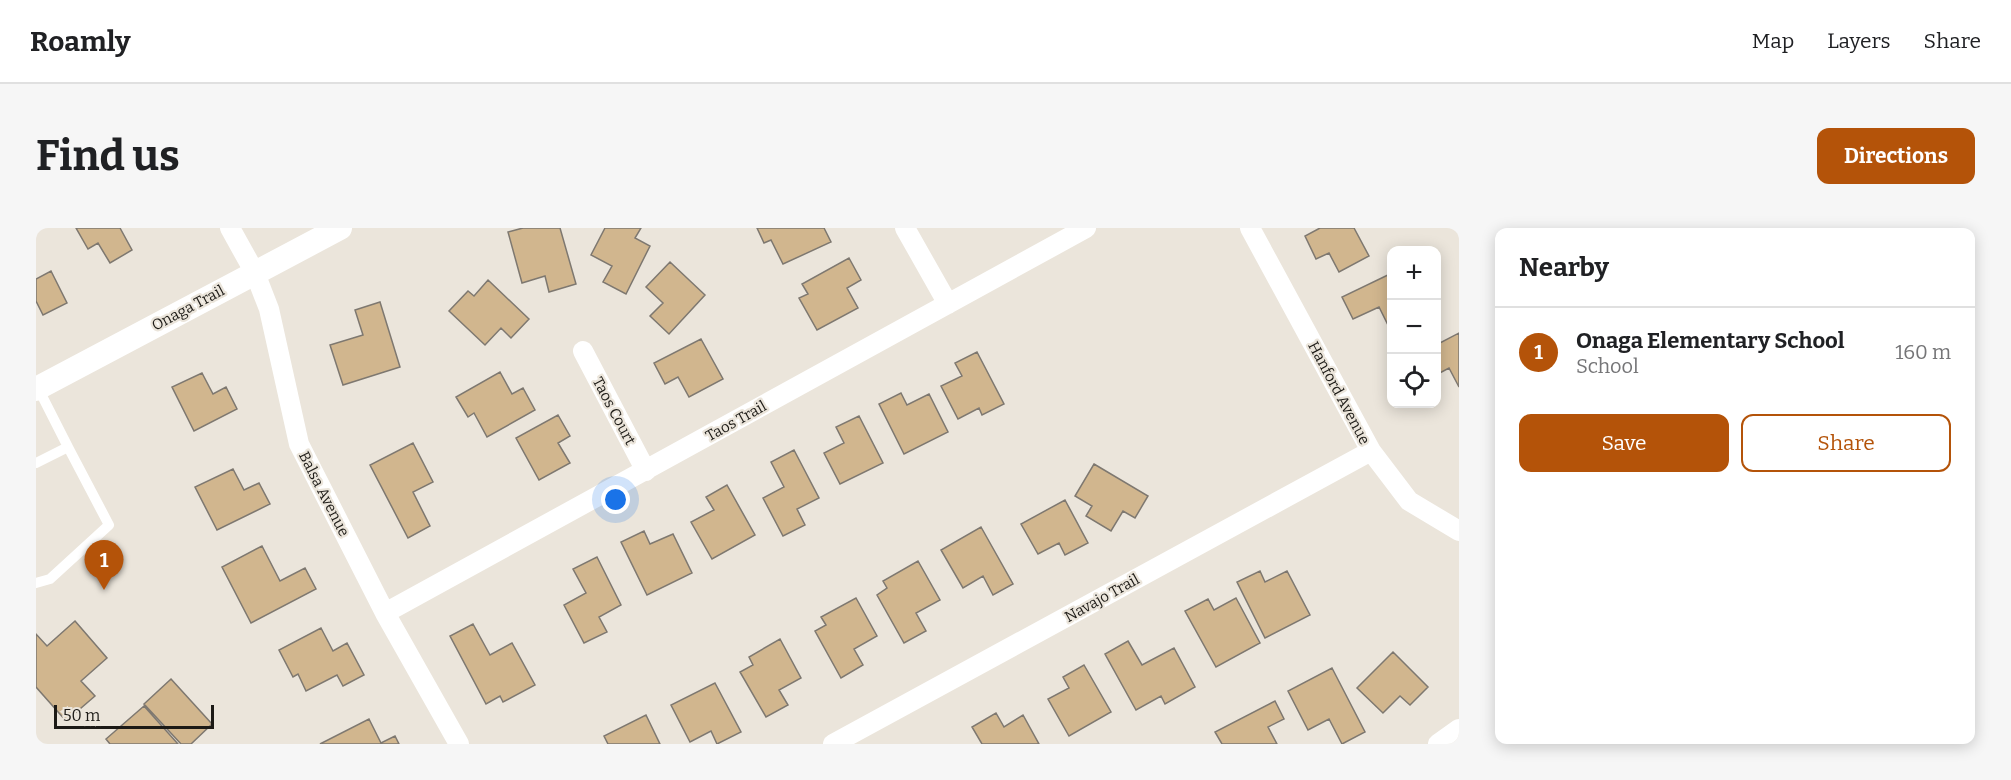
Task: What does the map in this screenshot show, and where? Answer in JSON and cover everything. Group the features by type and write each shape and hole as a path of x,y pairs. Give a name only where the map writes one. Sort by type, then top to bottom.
{"street":[{"name":"Balsa Avenue","path":"230,228 255,273 269,309 299,444 385,613 459,744"},
{"name":"Onaga Trail","path":"37,388 340,228"},
{"path":"905,228 948,304"},
{"name":"Taos Trail","path":"385,613 1086,228"},
{"name":"Hanford Avenue","path":"1250,228 1371,451 1409,501 1459,531"},
{"name":"Taos Court","path":"583,351 646,471"},
{"name":"Navajo Trail","path":"833,744 1371,451"},
{"path":"1438,744 1459,729"}],"lane":[{"path":"36,583 50,579 109,525 37,388"},
{"path":"36,463 68,447"}],"building":[{"path":"76,228 120,228 132,250 110,263 98,243 88,249"},
{"path":"523,228 560,228 576,284 549,292 545,276 522,283 508,232"},
{"path":"605,228 641,228 635,238 650,246 626,294 603,282 612,266 591,255"},
{"path":"757,228 824,228 831,242 783,264 771,240 764,243"},
{"path":"1320,228 1354,228 1369,256 1339,272 1329,253 1316,259 1305,236"},
{"path":"849,258 861,280 847,288 858,308 817,330 799,298 808,294 802,284"},
{"path":"670,262 705,295 669,334 650,316 663,303 646,287"},
{"path":"51,271 67,303 43,315 36,301 36,279"},
{"path":"1387,275 1387,323 1379,307 1353,319 1342,297"},
{"path":"488,280 529,319 511,338 501,328 485,345 449,311 468,291 474,296"},
{"path":"380,302 400,367 343,385 330,345 363,335 355,310"},
{"path":"1459,333 1459,387 1449,368 1441,372 1441,342"},
{"path":"701,339 723,379 689,397 678,377 665,384 654,363"},
{"path":"977,352 1004,404 982,415 979,408 958,419 941,386 962,376 955,363"},
{"path":"500,372 512,394 523,388 535,410 487,437 474,413 468,417 456,397"},
{"path":"202,373 213,394 226,387 237,409 194,431 172,387"},
{"path":"901,393 907,405 929,394 948,432 904,454 879,404"},
{"path":"558,415 570,436 558,443 570,463 539,480 516,438"},
{"path":"859,416 883,463 840,484 824,453 844,443 836,427"},
{"path":"413,443 433,482 413,492 430,526 408,538 370,465"},
{"path":"794,450 819,498 797,509 805,525 783,536 763,498 784,487 771,462"},
{"path":"1094,464 1148,496 1135,518 1123,511 1111,531 1086,516 1092,506 1075,496"},
{"path":"233,469 244,490 259,483 270,504 217,530 195,487"},
{"path":"727,485 755,535 712,559 691,522 714,510 706,497"},
{"path":"1065,500 1088,543 1065,555 1059,543 1038,554 1021,524"},
{"path":"981,527 1013,584 993,595 983,576 963,588 941,550"},
{"path":"644,531 650,544 673,534 692,573 647,595 621,542"},
{"path":"262,546 280,581 305,568 316,589 251,623 222,567"},
{"path":"597,557 621,605 599,617 607,632 584,643 564,605 586,593 573,569"},
{"path":"918,561 940,600 916,613 926,631 904,643 877,595 887,588 883,581"},
{"path":"1260,571 1265,582 1287,571 1310,615 1265,638 1237,582"},
{"path":"856,598 877,636 854,649 863,665 841,678 815,631 826,625 821,617"},
{"path":"1236,598 1260,643 1216,667 1185,611 1208,599 1214,610"},
{"path":"75,621 107,658 81,681 95,696 66,721 36,687 36,634 47,646"},
{"path":"473,624 490,655 512,643 535,685 503,702 500,696 486,704 450,636"},
{"path":"321,628 333,651 347,643 364,675 343,686 337,675 306,691 298,674 293,677 279,650"},
{"path":"780,639 801,678 779,690 788,705 766,717 740,672 753,665 749,657"},
{"path":"1128,641 1142,665 1174,648 1195,687 1165,704 1161,696 1136,710 1105,654"},
{"path":"1393,652 1428,687 1410,705 1400,696 1383,713 1357,688"},
{"path":"1084,665 1111,712 1069,736 1048,699 1069,688 1063,677"},
{"path":"1332,668 1365,732 1342,744 1329,719 1308,730 1288,691"},
{"path":"171,679 212,724 191,744 181,744 144,704"},
{"path":"715,683 741,732 717,744 711,731 690,742 671,705"},
{"path":"1275,701 1284,719 1268,727 1277,744 1222,744 1215,732"},
{"path":"144,706 178,744 110,744 106,739"},
{"path":"996,713 1004,727 1023,715 1039,744 982,744 972,727"},
{"path":"646,715 660,744 608,744 604,736"},
{"path":"369,719 381,743 395,736 399,744 320,744"}],"place":[{"name":"Onaga Elementary School","path":"104,590"}]}
